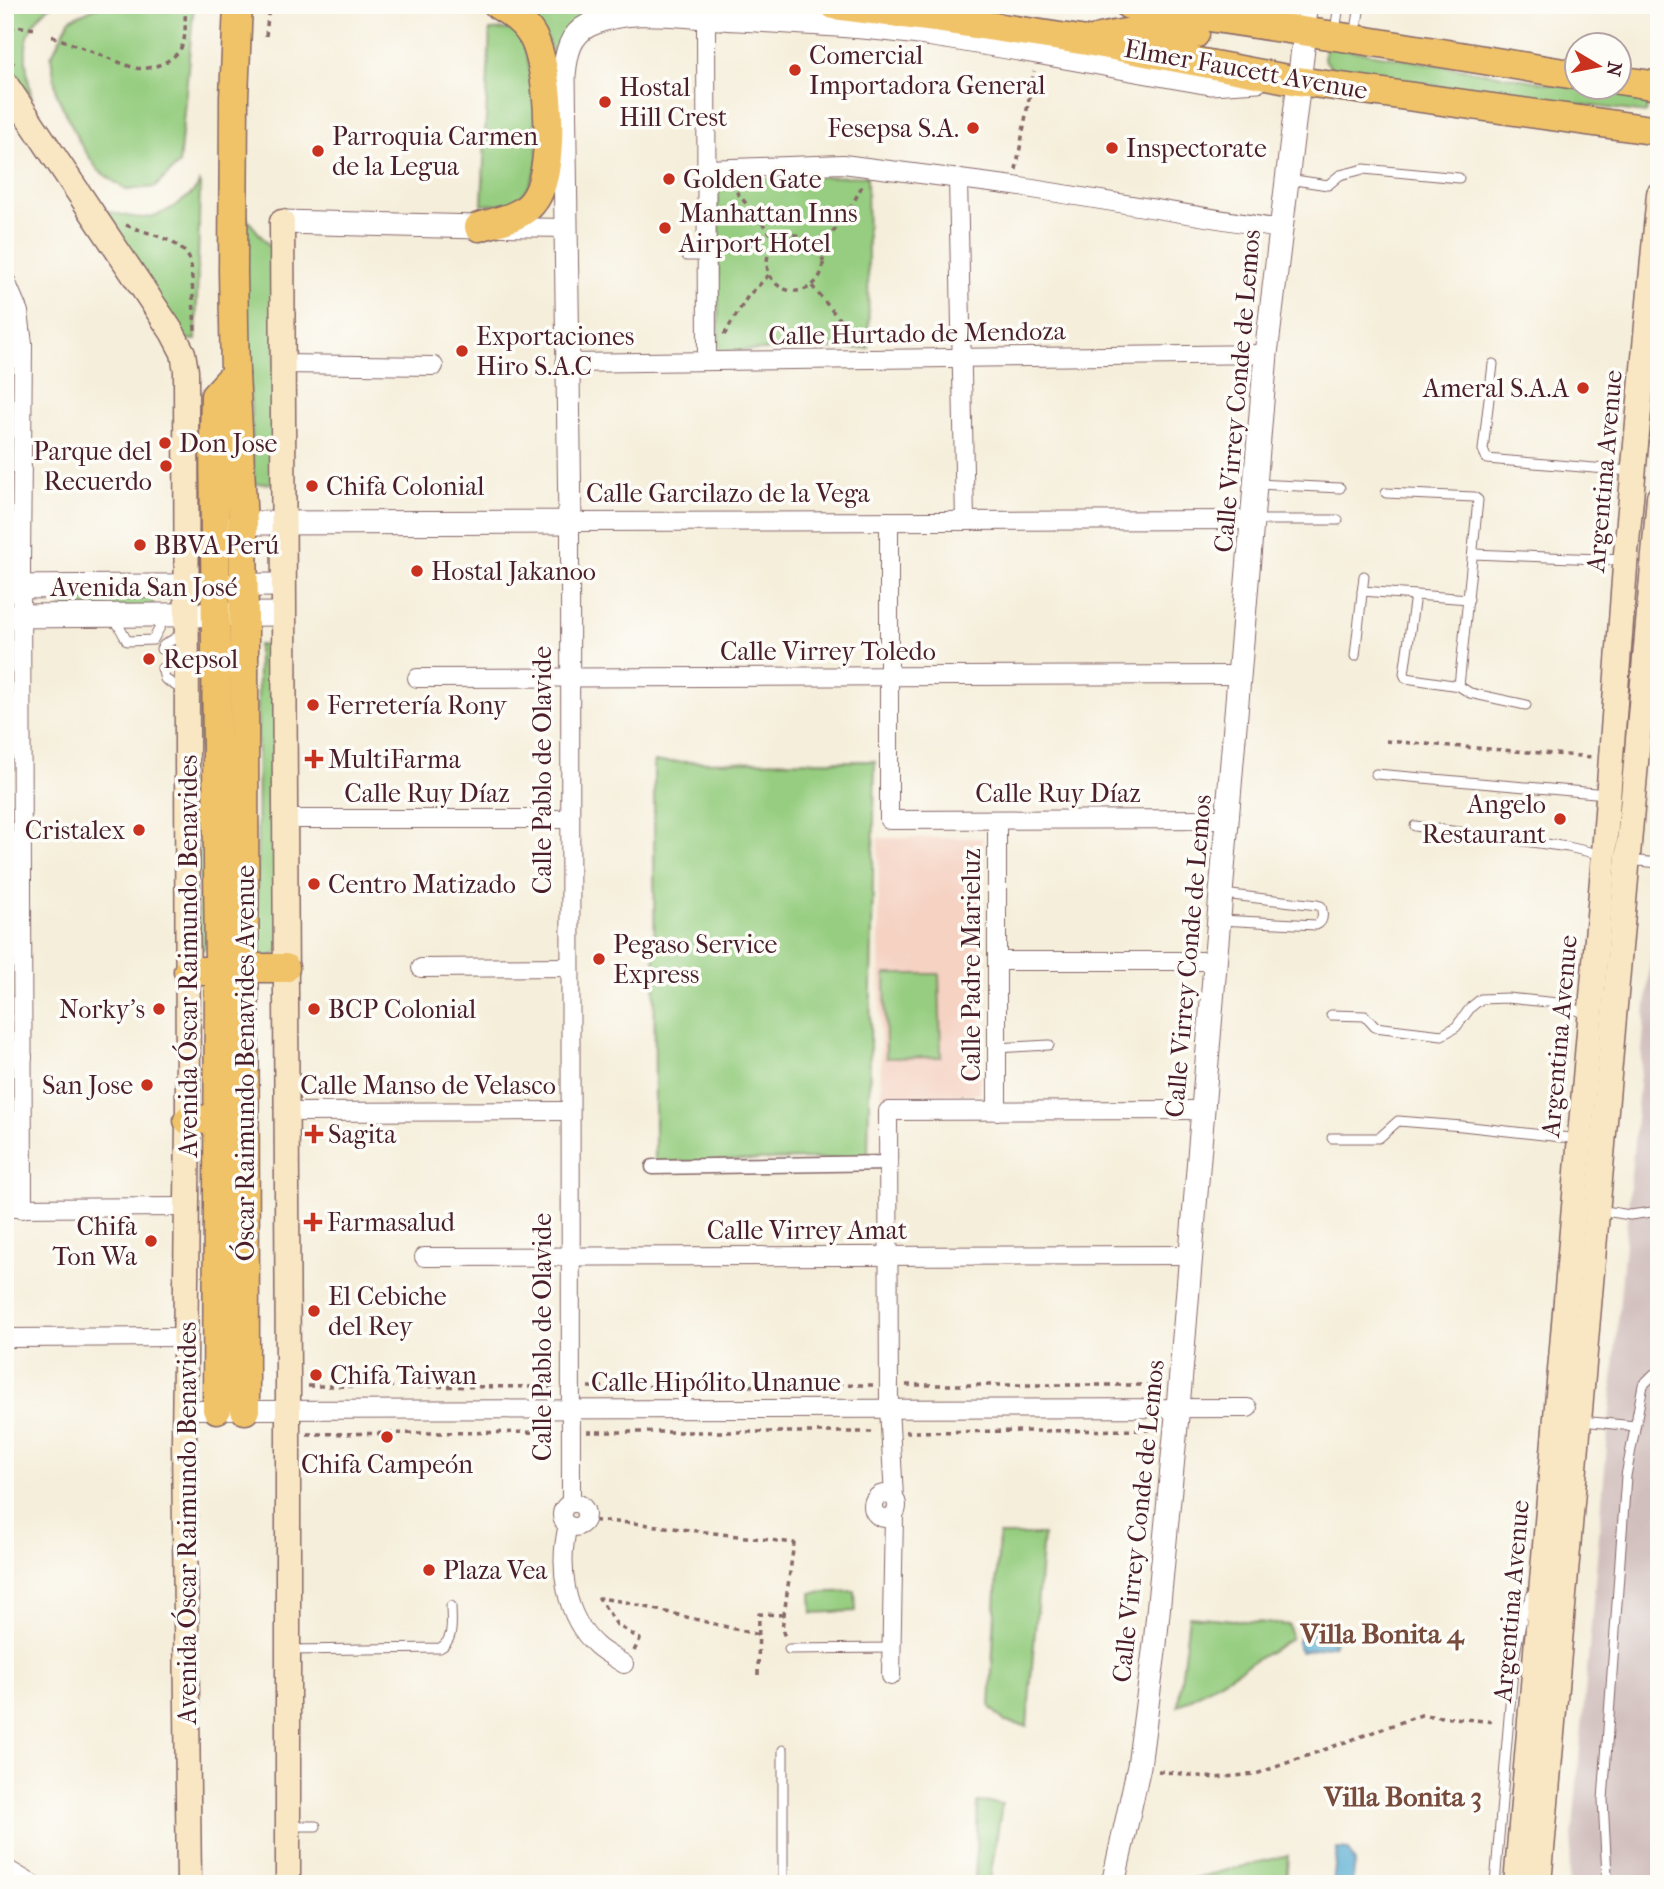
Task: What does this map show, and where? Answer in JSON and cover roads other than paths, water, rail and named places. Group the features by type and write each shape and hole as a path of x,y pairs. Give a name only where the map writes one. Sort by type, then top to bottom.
{"main road":[{"path":"230,614 230,586 243,523 234,374 234,111 238,5"},
{"path":"479,227 518,215 532,204 541,188 546,168 548,99 541,56 533,37 521,21 498,5"},
{"name":"Elmer Faucett Avenue","path":"834,5 1015,18 1087,41 1288,80 1659,131"},
{"name":"Elmer Faucett Avenue","path":"1129,5 1283,16 1345,37 1562,73"},
{"path":"1087,41 1137,30 1158,30 1251,42 1257,38 1258,30 1283,16"},
{"name":"Avenida Óscar Raimundo Benavides","path":"13,79 183,353 187,395 186,586 180,621 188,693 188,1207 185,1410 188,1884"},
{"path":"1632,82 1659,86"},
{"name":"Argentina Avenue","path":"1615,869 1609,794 1626,556 1642,485 1659,194"},
{"path":"282,222 288,1884"},
{"path":"230,586 216,549 215,396 234,374"},
{"name":"Argentina Avenue","path":"1539,1884 1588,1148 1615,869 1656,556 1642,485"},
{"name":"Óscar Raimundo Benavides Avenue","path":"230,614 232,969 245,1410"},
{"path":"188,971 285,968"},
{"name":"Avenida Óscar Raimundo Benavides","path":"217,1409 219,1119 232,969"},
{"name":"Argentina Avenue","path":"1516,1884 1545,1565 1597,1210 1588,1148 1591,1015 1606,974"},
{"path":"188,1120 219,1119"}],"street":[{"name":"Calle Pablo de Olavide","path":"627,1661 596,1645 585,1633 576,1617 568,1592 563,1564 563,1545 576,1523 563,1520 562,1513 571,1503 570,522 564,75 566,54 573,38 586,27 621,16 644,14 706,18"},
{"name":"Calle Virrey Conde de Lemos","path":"1113,1884 1139,1766 1155,1644 1178,1408 1266,354 1286,178 1288,80 1283,16"},
{"path":"712,361 707,256 712,169 706,18 932,35 1211,83 1288,80"},
{"path":"712,169 843,164 1014,186 1280,229"},
{"path":"958,178 965,520"},
{"path":"282,222 567,228"},
{"path":"5,279 19,312 23,344 14,422 14,1209 188,1207"},
{"name":"Calle Hurtado de Mendoza","path":"568,363 1266,354"},
{"path":"282,364 434,366"},
{"name":"Calle Garcilazo de la Vega","path":"243,523 1252,520"},
{"path":"889,521 889,677"},
{"path":"216,549 224,534 233,526 243,523"},
{"name":"Avenida San José","path":"13,587 282,585"},
{"name":"Avenida San José","path":"13,616 113,615 180,621 230,614 283,614"},
{"name":"Calle Virrey Toledo","path":"417,678 1239,676"},
{"name":"Calle Ruy Díaz","path":"889,677 889,820 1227,819"},
{"name":"Calle Ruy Díaz","path":"284,819 570,819"},
{"name":"Calle Padre Marieluz","path":"997,820 997,1111"},
{"path":"997,961 1215,961"},
{"path":"421,968 570,967"},
{"path":"891,1676 894,1506 889,1408 888,1111 1203,1110"},
{"name":"Calle Manso de Velasco","path":"286,1112 570,1111"},
{"path":"653,1167 889,1163"},
{"name":"Calle Virrey Amat","path":"424,1257 1191,1255"},
{"path":"5,1338 186,1337"},
{"name":"Calle Hipólito Unanue","path":"185,1410 1248,1408"},
{"path":"5,1868 32,1884"}],"lane":[{"path":"1339,5 1345,37"},
{"path":"1345,37 1360,5"},
{"path":"1286,178 1328,185 1340,175 1364,169 1460,178"},
{"path":"687,256 707,256"},
{"path":"1493,364 1483,450 1487,459 1642,485"},
{"path":"1255,484 1340,488"},
{"path":"1386,493 1478,500 1460,686"},
{"path":"1252,520 1338,520"},
{"path":"1473,554 1656,556"},
{"path":"1355,656 1364,576"},
{"path":"1362,591 1469,599"},
{"path":"1415,595 1405,677 1460,686 1470,693 1526,705"},
{"path":"113,615 127,640 153,640 180,621"},
{"path":"153,640 162,647 180,621"},
{"path":"162,668 165,678 188,693"},
{"path":"1376,774 1609,794"},
{"path":"1415,826 1568,847 1615,869 1659,863"},
{"path":"1219,920 1317,925 1322,912 1321,906 1317,905 1221,894"},
{"path":"1331,1015 1365,1016 1375,1027 1442,1035 1456,1027 1471,1007 1481,999 1507,998 1558,1003 1591,1015"},
{"path":"997,1048 1049,1045"},
{"path":"1332,1138 1379,1138 1398,1121 1462,1126 1588,1148"},
{"path":"1597,1210 1630,1215 1659,1211"},
{"path":"1609,1884 1602,1800 1626,1476 1643,1385 1654,1374 1659,1373"},
{"path":"1568,1421 1635,1426"},
{"path":"1495,1884 1514,1658 1523,1613 1545,1565"},
{"path":"288,1650 440,1648 450,1639 451,1606"},
{"path":"789,1649 892,1648"},
{"path":"783,1751 783,1884"},
{"path":"288,1826 316,1826"}],"water":[{"path":"1303,1626 1336,1630 1334,1645 1301,1652 1297,1644"},
{"path":"1337,1849 1349,1850 1355,1863 1352,1884 1333,1882"}],"place":[{"name":"Comercial Importadora General","path":"795,70"},
{"name":"Hostal Hill Crest","path":"605,102"},
{"name":"Fesepsa S.A.","path":"973,128"},
{"name":"Inspectorate","path":"1112,148"},
{"name":"Parroquia Carmen de la Legua","path":"318,151"},
{"name":"Golden Gate","path":"669,179"},
{"name":"Manhattan Inns Airport Hotel","path":"665,228"},
{"name":"Exportaciones Hiro S.A.C","path":"462,351"},
{"name":"Ameral S.A.A","path":"1583,388"},
{"name":"Don Jose","path":"165,443"},
{"name":"Parque del Recuerdo","path":"166,466"},
{"name":"Chifa Colonial","path":"312,486"},
{"name":"BBVA Perú","path":"140,545"},
{"name":"Hostal Jakanoo","path":"417,571"},
{"name":"Repsol","path":"149,659"},
{"name":"Ferretería Rony","path":"313,705"},
{"name":"MultiFarma","path":"314,759"},
{"name":"Angelo Restaurant","path":"1560,819"},
{"name":"Cristalex","path":"139,830"},
{"name":"Centro Matizado","path":"314,884"},
{"name":"Pegaso Service Express","path":"599,959"},
{"name":"Norky's","path":"159,1009"},
{"name":"BCP Colonial","path":"314,1009"},
{"name":"San Jose","path":"147,1085"},
{"name":"Sagita","path":"314,1134"},
{"name":"Farmasalud","path":"313,1222"},
{"name":"Chifa Ton Wa","path":"151,1241"},
{"name":"El Cebiche del Rey","path":"314,1311"},
{"name":"Chifa Taiwan","path":"316,1375"},
{"name":"Chifa Campeón","path":"387,1437"},
{"name":"Plaza Vea","path":"429,1570"}],"district":[{"name":"Villa Bonita 4","path":"1382,1633"},
{"name":"Villa Bonita 3","path":"1403,1796"}]}
